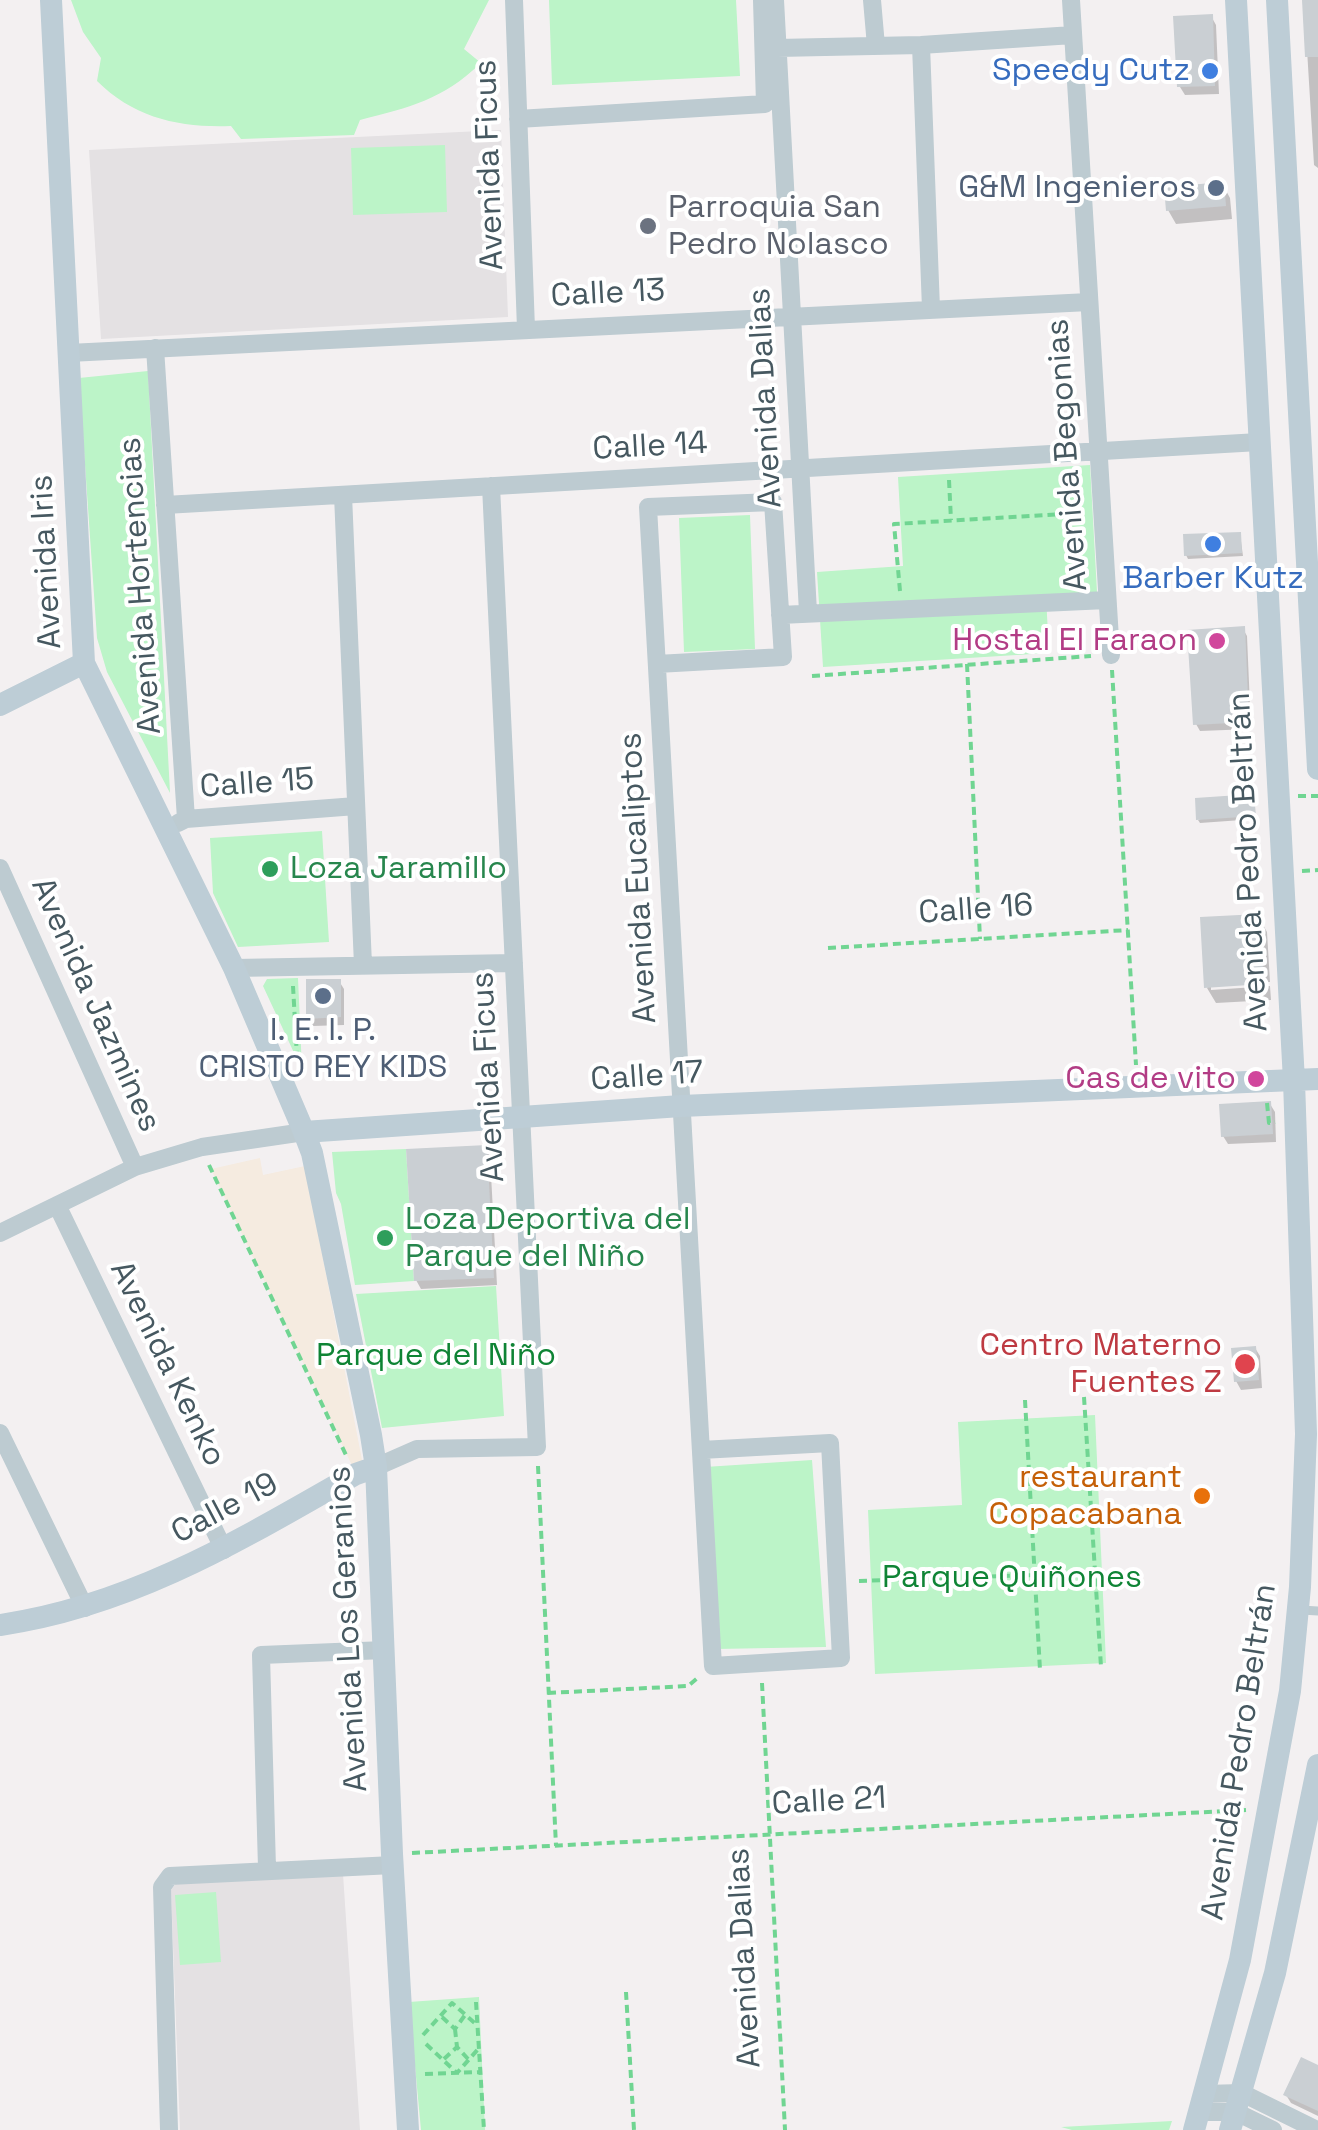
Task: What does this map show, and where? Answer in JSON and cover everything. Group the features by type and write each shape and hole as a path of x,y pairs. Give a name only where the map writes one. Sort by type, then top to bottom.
{"street":[{"name":"Avenida Iris","path":"51,0 84,663 176,824 304,1132"},
{"name":"Avenida Ficus","path":"514,0 526,329"},
{"path":"518,120 766,104 762,0"},
{"name":"Avenida Dalias","path":"775,0 808,612"},
{"path":"872,0 876,46"},
{"name":"Avenida Begonias","path":"1071,0 1111,655"},
{"name":"Avenida Pedro Beltrán","path":"1199,2112 1240,1960 1308,1610 1294,1080 1236,0"},
{"path":"1277,0 1318,769"},
{"path":"777,48 921,45 1073,35"},
{"path":"921,45 931,309"},
{"path":"1246,187 1288,185"},
{"name":"Calle 13","path":"69,353 1089,302"},
{"name":"Avenida Hortencias","path":"156,348 176,824"},
{"name":"Calle 14","path":"165,505 1258,442"},
{"name":"Avenida Ficus","path":"491,486 536,1447"},
{"path":"343,494 363,966"},
{"name":"Calle 14","path":"648,507 773,502 780,615"},
{"name":"Avenida Eucaliptos","path":"648,507 712,1666"},
{"path":"657,664 782,657 780,615 1108,600"},
{"path":"0,706 84,663"},
{"name":"Calle 15","path":"176,824 356,806"},
{"name":"Avenida Jazmines","path":"0,868 135,1167"},
{"path":"234,968 514,963"},
{"name":"Calle 17","path":"2,1228 135,1167 202,1147 304,1132 681,1106 1318,1080"},
{"name":"Avenida Los Geranios","path":"304,1132 312,1152 366,1470 385,1650 392,1859 408,2130"},
{"name":"Avenida Kenko","path":"57,1204 224,1550"},
{"path":"0,1433 85,1608"},
{"path":"701,1450 830,1443 841,1658 712,1666"},
{"name":"Calle 19","path":"0,1625 85,1608 129,1593 224,1550 366,1470 417,1449 536,1447"},
{"path":"267,1868 261,1655 385,1650"},
{"path":"1236,2112 1275,1972 1318,1765"},
{"path":"169,2130 162,1887 170,1876 392,1859"},
{"path":"1199,2112 1236,2112 1318,2130"},
{"path":"1236,2112 1273,2130"}],"path":[{"path":"948,460 951,521"},
{"path":"901,609 894,524 1102,512"},
{"path":"812,676 1111,655 1137,1087"},
{"path":"968,664 980,940"},
{"name":"Calle 16","path":"828,948 1128,930"},
{"path":"292,967 297,1064"},
{"name":"Avenida Jazmines","path":"202,1147 366,1470"},
{"path":"1084,1397 1100,1667"},
{"path":"1024,1400 1040,1670"},
{"path":"536,1447 556,1846"},
{"path":"858,1581 1034,1575"},
{"name":"Avenida Dalias","path":"761,1663 784,2130"},
{"path":"548,1693 688,1686 712,1666"},
{"name":"Calle 21","path":"392,1859 556,1846 1268,1809"},
{"path":"626,1992 634,2130"},
{"path":"476,2002 484,2130"},
{"path":"457,2073 424,2038 452,2004 478,2025"},
{"path":"465,2015 455,2029 456,2047 468,2060"},
{"path":"441,2016 455,2029"},
{"path":"443,2060 456,2047"},
{"path":"457,2073 479,2048"},
{"path":"424,2074 481,2072"}],"shaded area":[{"path":"501,130 508,317 101,339 89,150"},
{"path":"343,1874 360,2130 180,2130 171,1890 180,1878"}],"green space":[{"path":"71,0 489,0 464,49 481,63 439,94 360,120 354,135 241,139 231,126 194,125 159,118 111,94 97,81 101,58 83,32"},
{"path":"549,0 736,0 740,76 552,85"},
{"path":"445,145 447,212 353,215 351,148"},
{"path":"148,371 170,793 107,672 97,638 79,378"},
{"path":"1090,465 1097,592 1046,596 1049,653 823,667 817,572 903,566 898,477"},
{"path":"750,515 755,649 684,652 679,518"},
{"path":"322,831 329,942 238,947 213,893 210,838"},
{"path":"298,978 302,1070 263,986 267,979"},
{"name":"Loza Deportiva del Parque del Niño","path":"406,1149 414,1281 355,1285 336,1193 332,1152"},
{"name":"Parque del Niño","path":"496,1286 504,1416 382,1428 356,1294"},
{"name":"Parque Quiñones","path":"1095,1415 1106,1663 875,1674 868,1510 962,1505 958,1422"},
{"path":"812,1460 826,1647 716,1649 705,1467"},
{"path":"216,1892 221,1962 180,1965 175,1895"},
{"path":"479,1997 485,2130 421,2130 409,2002"},
{"path":"1172,2121 1169,2130 1061,2127"}],"sand":[{"path":"260,1158 263,1175 305,1166 363,1465 356,1474 211,1169"}],"building":[{"path":"1302,0 1318,0 1318,57 1305,57"},
{"path":"1213,14 1215,86 1177,87 1173,16"},
{"path":"1224,182 1226,206 1166,211 1164,187"},
{"name":"Barber Kutz","path":"1241,532 1242,553 1184,556 1183,534"},
{"path":"1245,626 1249,722 1193,725 1187,630"},
{"path":"1254,794 1256,816 1196,820 1195,798"},
{"path":"1259,914 1264,984 1204,988 1200,917"},
{"name":"I. E. I. P. CRISTO REY KIDS","path":"306,979 341,979 341,1017 306,1019"},
{"path":"1271,1101 1273,1134 1221,1137 1219,1104"},
{"path":"487,1145 494,1278 414,1281 406,1149"},
{"name":"Centro Materno Fuentes Z","path":"1256,1346 1259,1380 1234,1382 1231,1348"},
{"path":"1301,2057 1318,2065 1318,2111 1283,2095"}],"place":[{"name":"Speedy Cutz","path":"1210,71"},
{"name":"G&M Ingenieros","path":"1216,188"},
{"name":"Parroquia San Pedro Nolasco","path":"648,226"},
{"name":"Barber Kutz","path":"1213,544"},
{"name":"Hostal El Faraon","path":"1217,641"},
{"name":"Loza Jaramillo","path":"270,869"},
{"name":"I. E. I. P. CRISTO REY KIDS","path":"323,996"},
{"name":"Cas de vito","path":"1256,1079"},
{"name":"Loza Deportiva del Parque del Niño","path":"385,1238"},
{"name":"Centro Materno Fuentes Z","path":"1245,1364"},
{"name":"restaurant Copacabana","path":"1202,1496"}]}
